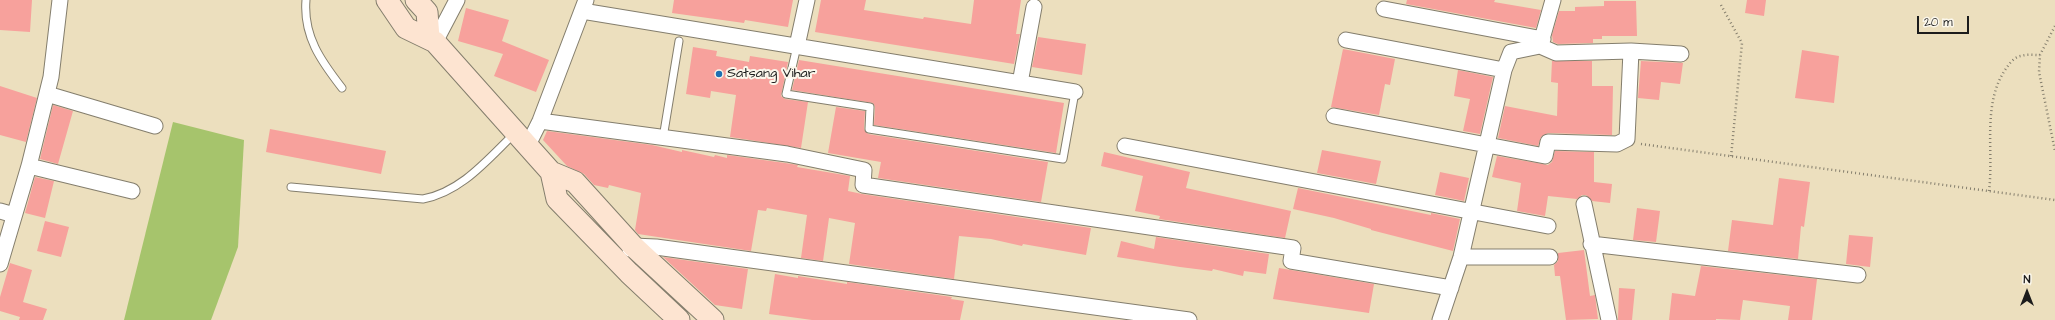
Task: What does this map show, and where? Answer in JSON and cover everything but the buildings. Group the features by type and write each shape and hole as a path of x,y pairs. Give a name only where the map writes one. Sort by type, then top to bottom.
{"main road":[{"path":"387,0 406,28 432,40 551,172 575,182 633,246 713,320"},
{"path":"416,0 427,12 432,40"},
{"path":"551,172 557,200 617,261 679,320"}],"street":[{"path":"0,264 28,166 51,77 60,0"},
{"path":"432,40 457,0"},
{"path":"797,46 807,0"},
{"path":"1542,42 1553,0"},
{"path":"521,140 540,122 584,5 797,46 1075,92"},
{"path":"1020,83 1034,7"},
{"path":"1384,9 1542,42 1556,53 1631,51 1681,54"},
{"path":"1346,40 1504,70"},
{"path":"1443,320 1461,257 1504,70 1511,52 1542,42"},
{"path":"1334,116 1545,156 1548,142 1617,144 1627,139 1631,51"},
{"path":"47,94 155,126"},
{"path":"540,122 787,154 864,170 863,185 1293,248 1291,261 1451,288"},
{"path":"1125,146 1548,226"},
{"path":"28,166 132,191"},
{"path":"1584,204 1591,244 1609,320"},
{"path":"0,211 14,215"},
{"path":"1591,244 1858,275"},
{"path":"617,261 633,246 656,247 1189,320"},
{"path":"1461,257 1550,257"}],"lane":[{"path":"306,0 306,21 318,56 342,88"},
{"path":"663,138 679,40"},
{"path":"797,46 786,94 870,107 869,129 1063,159 1075,92"},
{"path":"291,187 423,199 436,197 467,179 521,140"}],"path":[{"path":"1721,5 1742,43 1731,157"},
{"path":"2055,26 2040,55 2039,72 2055,151"},
{"path":"1989,191 1991,170 1990,123 1992,99 2000,78 2011,62 2020,56 2040,55"},
{"path":"1627,139 1644,145 2055,200"}],"green space":[{"path":"173,122 244,140 238,247 211,320 124,320"}],"place":[{"name":"Satsang Vihar","path":"719,74"}]}
